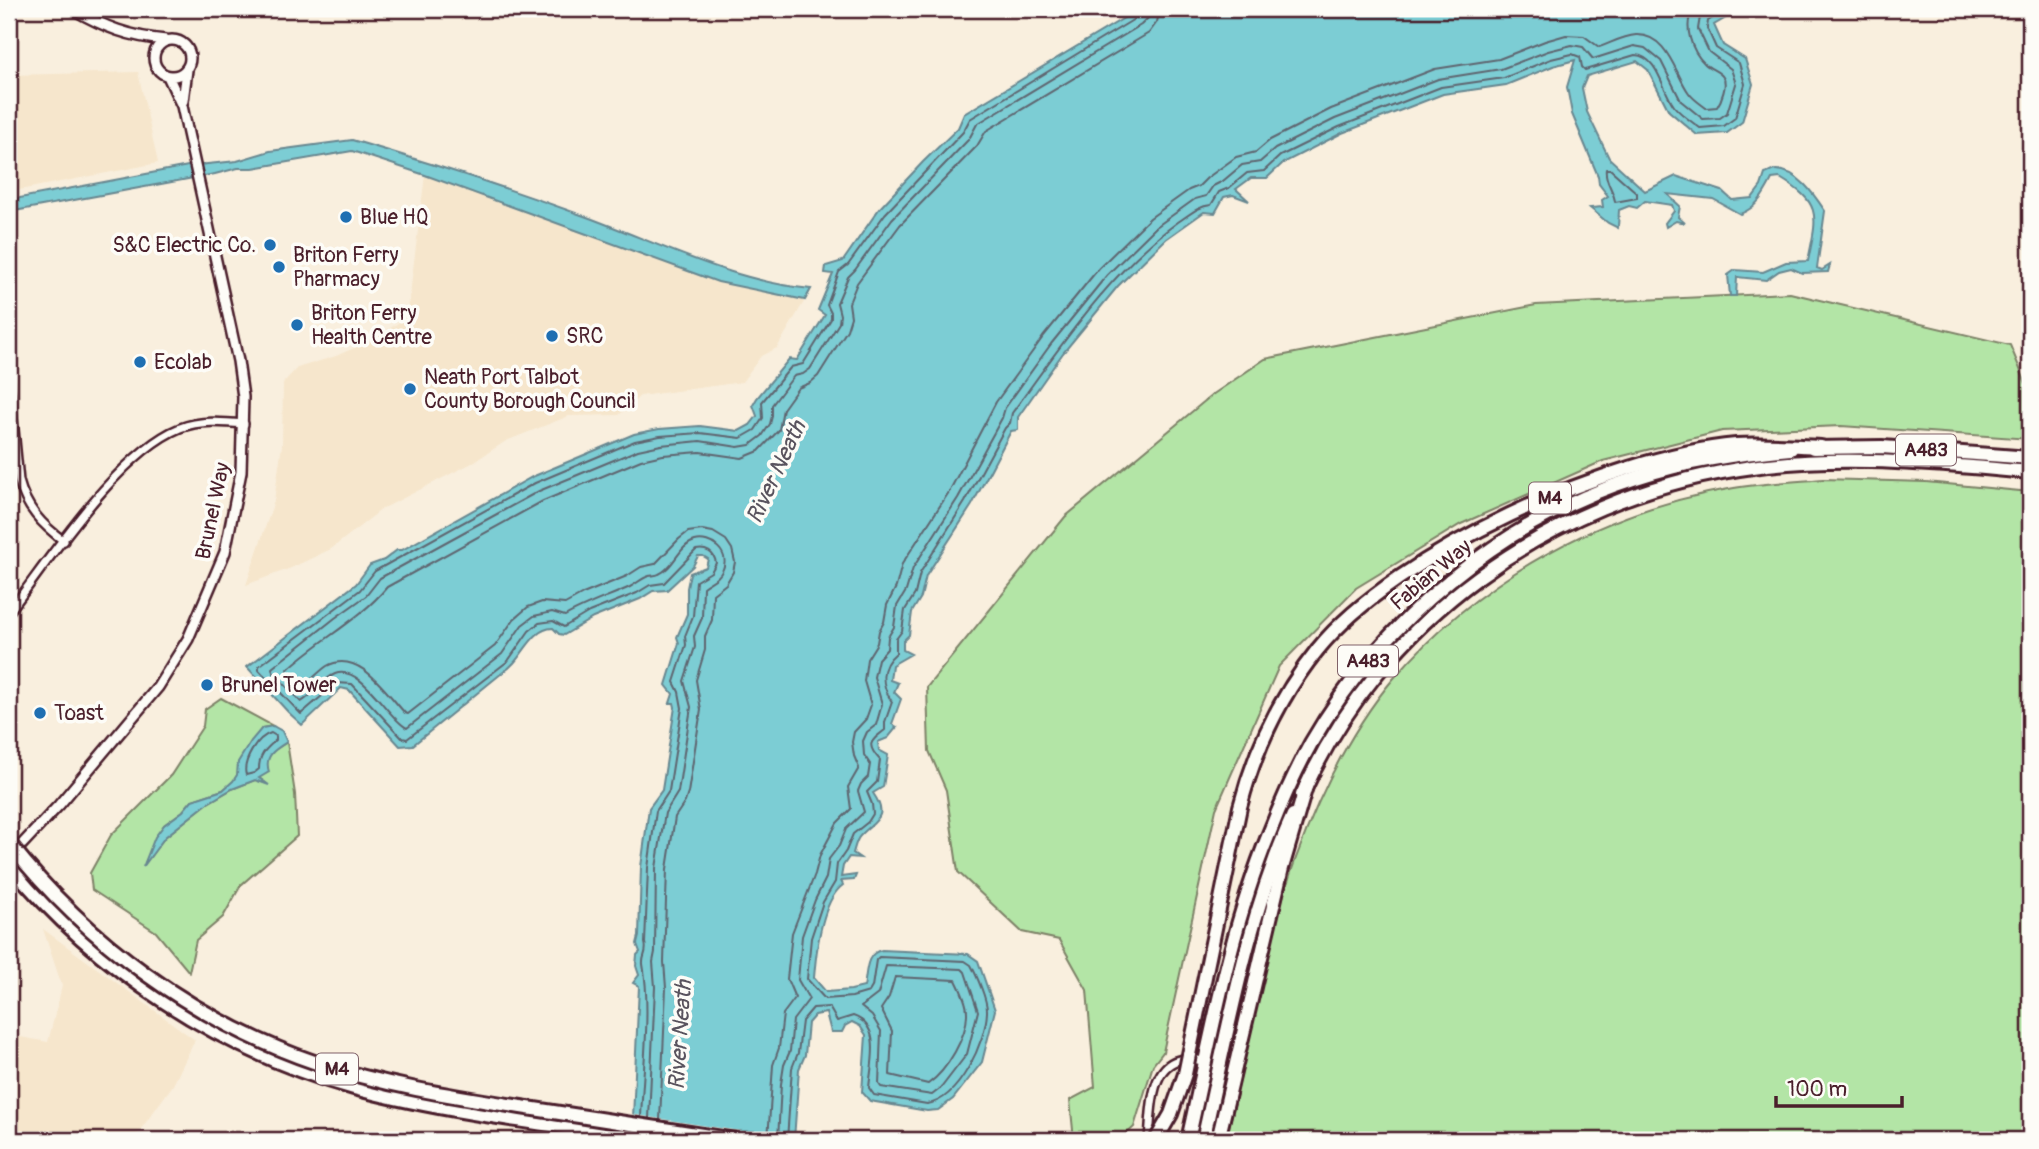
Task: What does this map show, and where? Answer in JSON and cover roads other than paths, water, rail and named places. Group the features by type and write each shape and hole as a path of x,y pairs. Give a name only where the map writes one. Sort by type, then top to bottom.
{"highway":[{"name":"M4","path":"1156,1140 1176,1103 1185,1074 1240,807 1250,771 1283,698 1318,649 1344,620 1417,564 1509,516 1563,492 1648,463 1723,447 1822,447"},
{"name":"Fabian Way","path":"1188,1140 1233,942 1268,836 1290,784 1312,742 1371,657 1406,620 1457,574 1497,545 1539,520 1600,491 1635,478 1737,454 1822,447 1882,447 2030,457"},
{"name":"Fabian Way","path":"1203,1140 1250,940 1277,855 1306,786 1325,748 1354,704 1392,656 1421,625 1469,583 1566,522 1642,491 1697,476 1741,468 1855,460 2030,472"},
{"path":"1218,1140 1282,868 1306,786"},
{"name":"M4","path":"9,843 62,904 145,973 204,1011 294,1054 362,1077 416,1090 735,1140"},
{"name":"M4","path":"9,863 71,928 132,979 190,1017 275,1060 342,1084 408,1101 656,1140"}],"street":[{"path":"73,9 136,37 177,40 188,48 191,57 188,68 179,75 168,76 157,68 157,47 168,40"},
{"path":"136,37 155,53"},
{"name":"Brunel Way","path":"182,106 183,86 188,68"},
{"name":"Brunel Way","path":"9,858 59,804 158,687 188,639 225,552 241,472 244,424 238,361 182,106 168,76"},
{"path":"9,377 23,498 40,520 64,541"},
{"path":"9,612 64,541 139,454 181,427 201,422 244,424"},
{"path":"1149,1140 1156,1082 1164,1068 1173,1060 1182,1058 1206,1062"}],"water":[{"name":"River Neath","path":"1139,9 1727,9 1726,18 1714,25 1723,45 1745,59 1753,84 1742,122 1727,133 1697,135 1669,111 1648,70 1637,61 1587,76 1582,88 1587,112 1609,158 1645,191 1676,176 1722,191 1732,200 1752,198 1761,186 1765,174 1776,170 1792,174 1805,185 1825,211 1817,268 1822,270 1830,265 1828,272 1802,273 1791,268 1779,271 1766,280 1737,277 1736,296 1730,296 1728,275 1735,270 1763,272 1786,262 1808,261 1814,212 1804,196 1780,178 1772,179 1755,204 1740,214 1713,199 1667,194 1680,206 1678,217 1685,223 1676,221 1666,227 1665,223 1674,211 1672,205 1645,201 1637,208 1629,206 1619,210 1618,228 1590,208 1603,207 1602,200 1608,196 1599,184 1572,114 1567,87 1575,60 1506,85 1443,94 1342,133 1283,163 1267,178 1251,178 1236,189 1249,201 1233,195 1224,197 1215,213 1204,212 1166,239 1118,286 1063,353 1018,417 1018,430 1011,431 972,505 926,576 921,597 912,612 909,635 903,641 903,650 911,654 892,665 890,680 898,683 894,692 901,699 892,724 897,727 888,738 878,742 879,750 888,755 883,787 873,793 880,813 857,842 853,853 860,858 849,857 843,866 841,877 856,875 854,880 841,881 843,885 829,903 821,928 814,978 826,992 864,987 870,959 882,950 968,954 978,961 995,1010 982,1062 953,1099 938,1110 927,1111 870,1101 862,1092 866,1035 860,1026 852,1022 845,1026 842,1032 831,1032 826,1013 815,1015 808,1023 805,1055 799,1069 794,1140 632,1140 639,986 633,983 639,975 636,966 640,952 637,944 641,867 649,808 662,790 675,707 674,703 670,703 673,694 666,685 679,643 677,637 687,614 690,573 706,567 708,559 698,556 693,566 667,590 653,591 593,618 564,635 553,628 538,634 510,667 413,745 400,746 349,690 341,688 302,725 247,667 356,584 370,565 384,560 397,550 402,550 532,477 634,434 700,426 739,431 750,425 757,416 753,405 757,398 789,359 797,360 825,315 818,310 833,274 825,273 826,266 843,261 879,209 958,128 964,114"},
{"path":"352,140 529,196 725,270 782,285 811,289 805,300 718,282 352,151 253,168 238,168 9,212 9,200 188,166 237,161 270,151"},
{"path":"273,726 282,731 287,742 271,754 269,772 259,778 269,785 255,780 208,803 165,837 143,867 155,837 164,825 183,811 192,800 223,790 233,781 237,775 238,762 251,741 262,728"}],"place":[{"name":"Blue HQ","path":"346,217"},
{"name":"S&C Electric Co.","path":"270,245"},
{"name":"Briton Ferry Pharmacy","path":"279,267"},
{"name":"Briton Ferry Health Centre","path":"297,325"},
{"name":"SRC","path":"552,336"},
{"name":"Ecolab","path":"140,362"},
{"name":"Neath Port Talbot County Borough Council","path":"410,389"},
{"name":"Brunel Tower","path":"207,685"},
{"name":"Toast","path":"40,713"}]}
